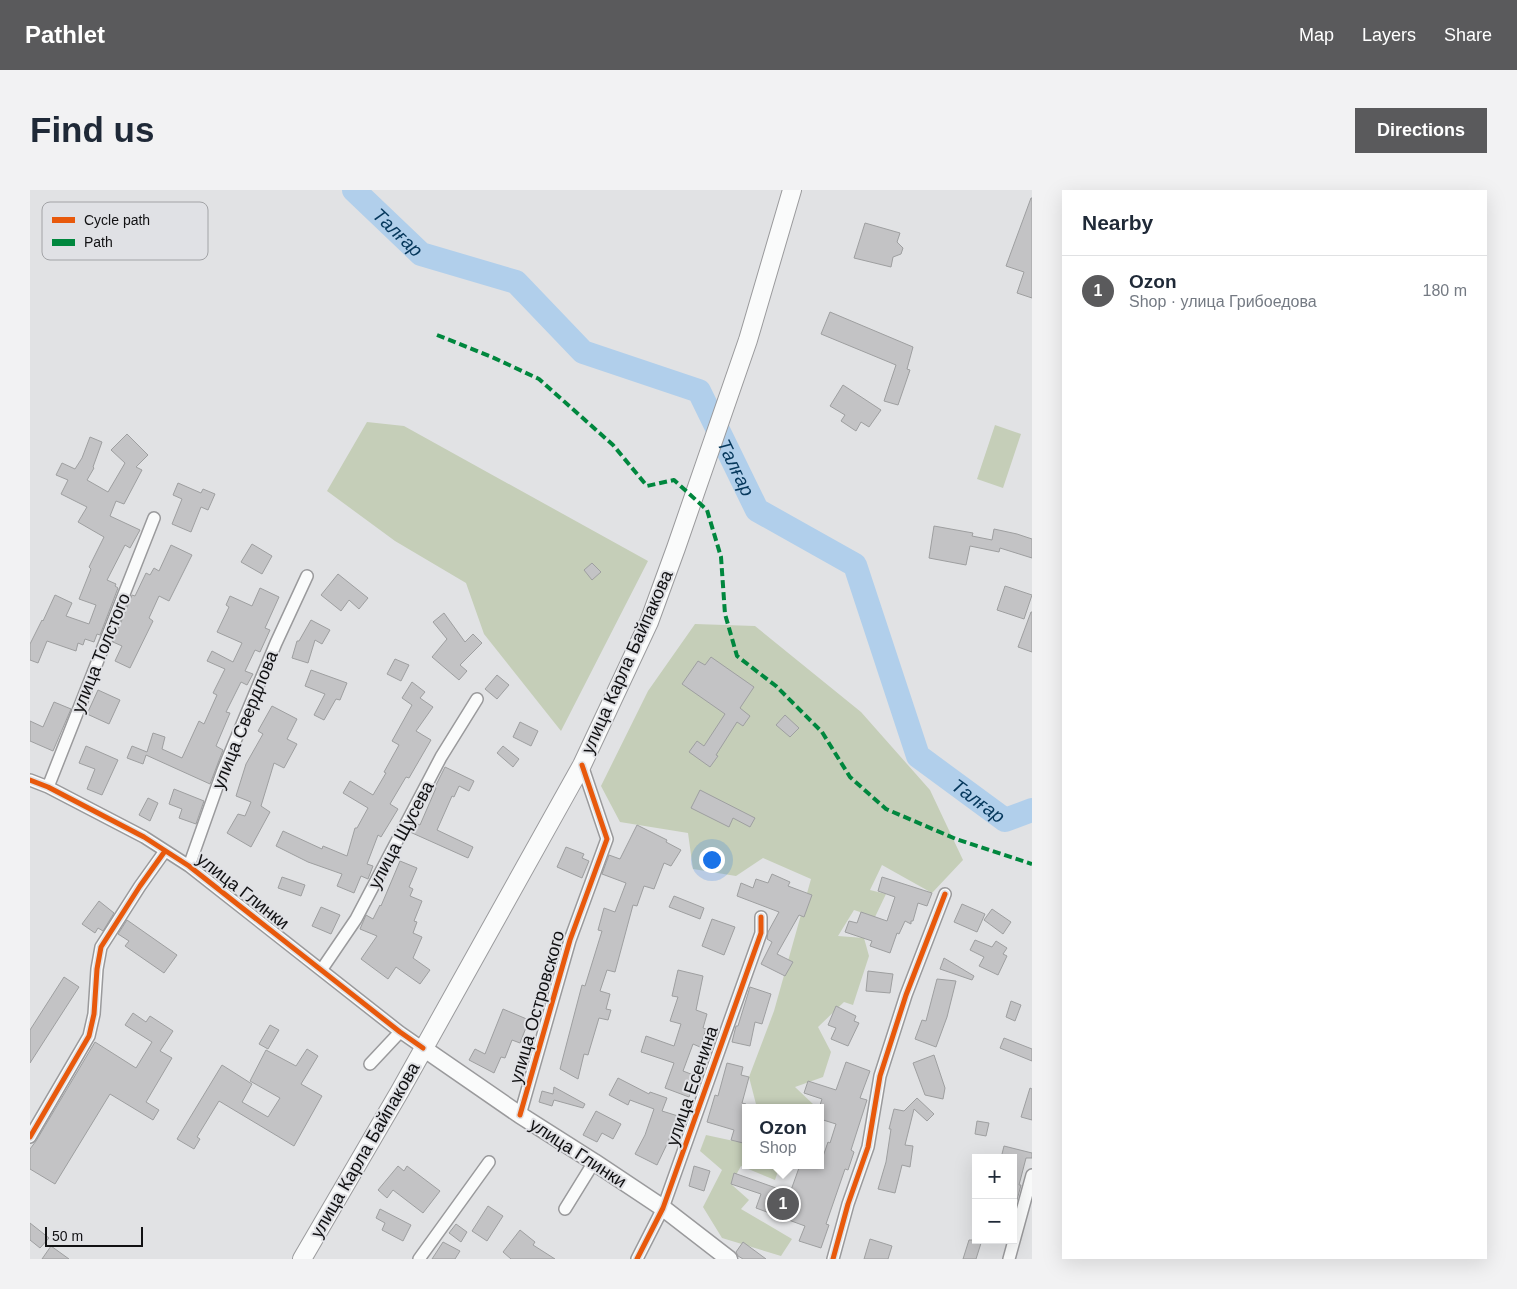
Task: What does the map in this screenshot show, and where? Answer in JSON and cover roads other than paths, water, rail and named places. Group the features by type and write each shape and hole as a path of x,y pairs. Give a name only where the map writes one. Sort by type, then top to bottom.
{"main road":[{"name":"улица Карла Байпакова","path":"302,1259 582,766 649,622 748,340 792,190"},
{"name":"улица Глинки","path":"423,1048 520,1115 663,1208 729,1259"}],"street":[{"name":"улица Толстого","path":"48,787 154,518"},
{"name":"улица Свердлова","path":"189,866 223,770 276,643 307,576"},
{"name":"улица Щусева","path":"322,969 356,919 441,757 477,699"},
{"name":"улица Островского","path":"520,1115 570,940 607,839 582,766"},
{"name":"улица Глинки","path":"30,780 48,787 144,837 189,866 423,1048"},
{"path":"30,1137 89,1036 94,1014 97,969 101,948 140,886 165,851"},
{"path":"833,1259 848,1204 868,1147 880,1076 906,995 945,894"},
{"name":"улица Есенина","path":"637,1259 663,1208 760,934 761,917"},
{"path":"370,1064 400,1032"},
{"path":"419,1259 489,1162"},
{"path":"565,1209 594,1162"},
{"path":"1009,1259 1032,1174"}],"waterway":[{"name":"Талғар","path":"354,190 421,254 516,282 583,352 699,391 757,510 855,565 918,756 1005,820 1032,810"}],"place":[{"name":"Ozon","path":"783,1204"}]}
